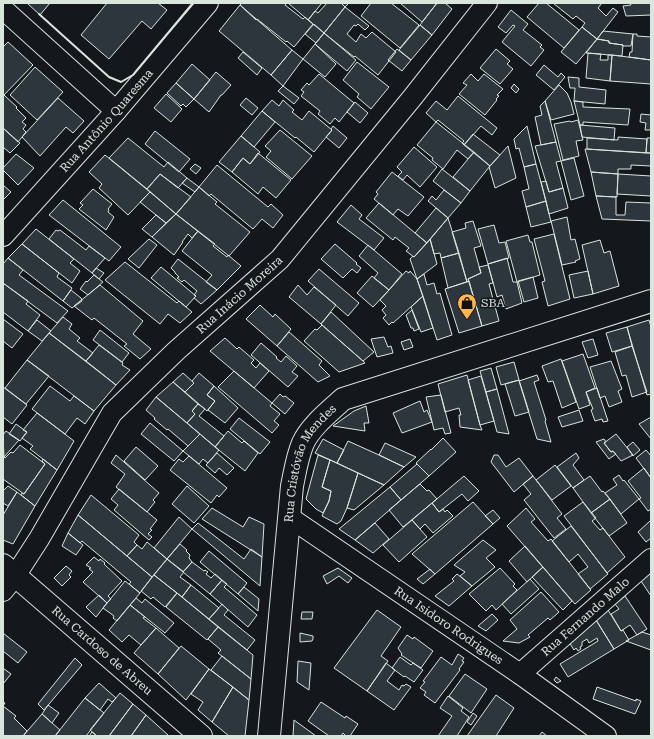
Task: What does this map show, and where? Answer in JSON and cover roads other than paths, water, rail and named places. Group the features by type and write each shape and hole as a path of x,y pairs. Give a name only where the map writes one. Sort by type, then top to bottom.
{"street":[{"name":"Rua Antônio Quaresma","path":"3,236 116,111 208,3"},
{"name":"Rua Inácio Moreira","path":"7,577 39,539 112,413 176,350 280,259 488,3"},
{"path":"3,9 116,111"},
{"name":"Rua Cristóvão Mendes","path":"269,736 292,486 297,461 304,442 321,419 343,399 651,301"},
{"name":"Rua Isidoro Rodrigues","path":"289,517 520,674 606,736"},
{"name":"Rua Fernando Malo","path":"520,674 651,559"},
{"name":"Rua Cardoso de Abreu","path":"7,577 201,736"}],"place":[{"name":"SBA","path":"467,320"}]}
